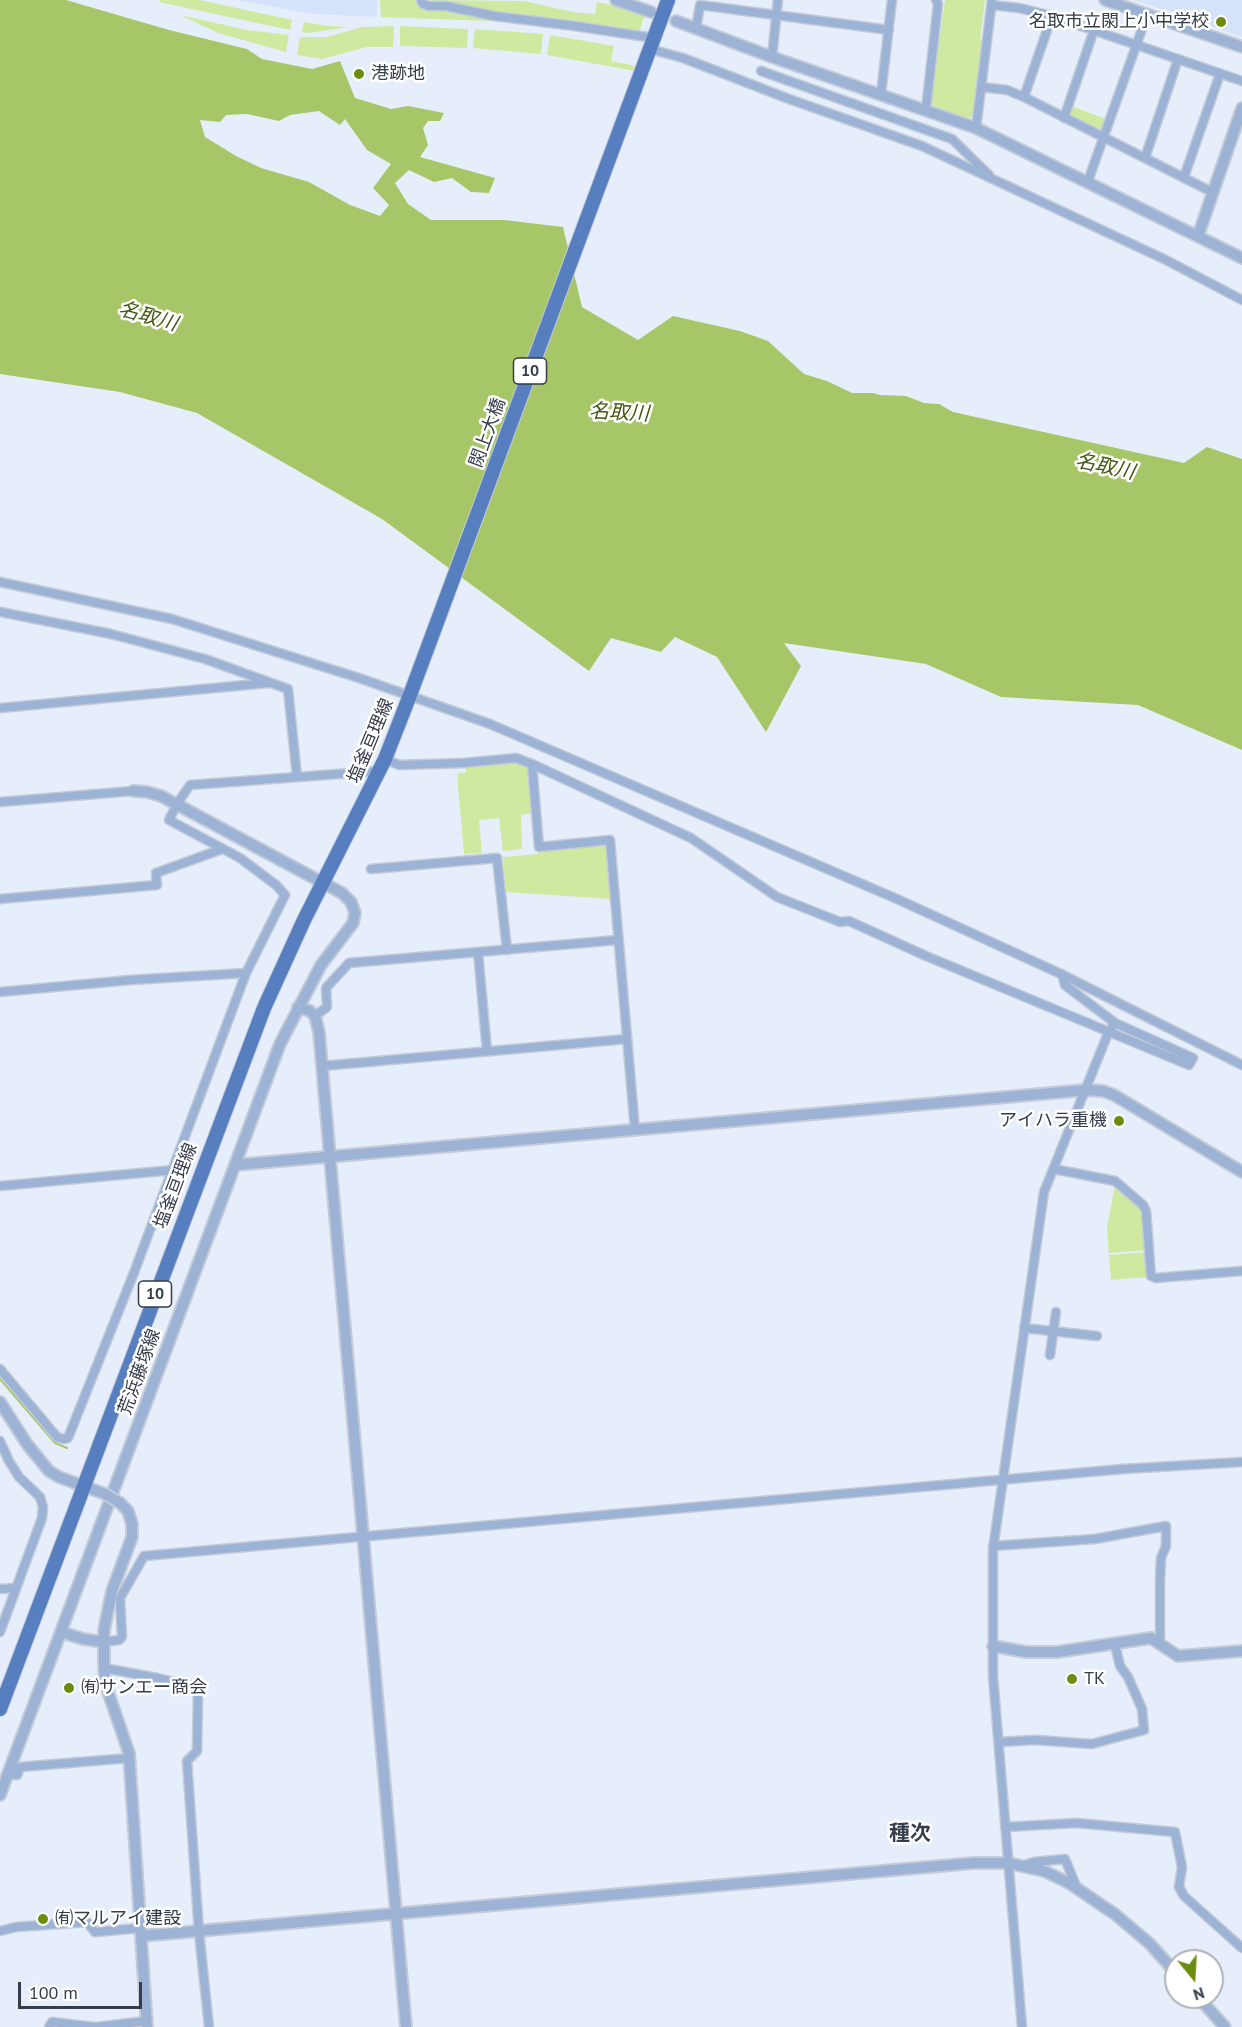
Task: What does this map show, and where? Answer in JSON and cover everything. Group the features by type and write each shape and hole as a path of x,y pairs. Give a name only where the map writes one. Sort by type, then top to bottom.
{"main road":[{"name":"10","path":"651,47 668,0"},
{"name":"閖上大橋","path":"411,692 651,47"},
{"name":"塩釜亘理線","path":"0,1709 264,1008 304,920 382,765 411,692"}],"street":[{"path":"421,0 423,4 429,6 446,6 494,16 564,24 683,58 789,99 922,146 1166,260 1242,300"},
{"path":"616,0 651,12"},
{"path":"772,57 778,0"},
{"path":"881,94 892,0"},
{"path":"926,109 938,4 936,0"},
{"path":"1105,0 1242,47"},
{"path":"976,128 991,2 1052,16 1242,81"},
{"path":"696,29 700,5 889,30"},
{"path":"1088,182 1147,15"},
{"path":"1024,97 1052,16"},
{"path":"676,21 976,128 1242,258"},
{"path":"1064,118 1094,30"},
{"path":"1145,158 1178,59"},
{"path":"761,71 952,139 993,179"},
{"path":"1184,177 1221,74"},
{"path":"981,87 1007,90 1024,97 1212,192"},
{"path":"1198,236 1242,108"},
{"path":"0,582 172,619 411,692 886,894 1062,974 1242,1065"},
{"path":"0,612 111,634 205,660 288,689 297,777"},
{"path":"0,708 271,682"},
{"path":"0,1369 57,1437 68,1438 246,973 285,896 276,885 240,858 169,820 190,785 297,777 382,765 463,763 516,758 691,838 777,897 840,922 849,921 926,956 1189,1065 1192,1058 1115,1023 1065,985 1062,974"},
{"path":"532,764 539,847 610,840 635,1130"},
{"path":"0,802 133,791 154,794 177,804 324,884"},
{"path":"0,898 157,885 156,873 222,849"},
{"path":"371,869 497,858 507,950"},
{"name":"荒浜藤塚線","path":"0,1795 280,1044 321,965 353,923 356,913 351,902 342,893 324,884"},
{"path":"315,1016 327,1007 326,988 349,963 618,940"},
{"path":"478,952 487,1051"},
{"path":"0,992 130,980 246,973"},
{"path":"298,1007 310,1011 315,1016 319,1032 406,2027"},
{"path":"1022,2027 993,1676 993,1546 1044,1192 1109,1031 1115,1023"},
{"path":"322,1066 627,1039"},
{"path":"235,1165 1086,1090 1103,1091 1114,1095 1242,1172"},
{"path":"1054,1169 1115,1181 1143,1205 1146,1211 1151,1276 1156,1278 1242,1271"},
{"path":"0,1186 172,1170"},
{"path":"1050,1355 1056,1312"},
{"path":"1024,1328 1097,1335"},
{"path":"0,1402 41,1463 59,1477 105,1494 120,1503 128,1511 132,1524 132,1538 112,1591 104,1642 104,1668 106,1686 130,1758 147,2024 95,2027 52,2022 48,2027"},
{"path":"0,1441 9,1461 20,1477 40,1497 43,1507 42,1518 0,1632"},
{"path":"61,1632 83,1640 104,1642 119,1640 122,1636 120,1598 144,1556 1124,1469 1242,1462"},
{"path":"993,1546 1095,1539 1166,1526 1166,1546 1161,1558 1160,1643"},
{"path":"0,1589 16,1588"},
{"path":"993,1646 1026,1652 1057,1652 1151,1638 1178,1656 1242,1650"},
{"path":"999,1742 1035,1740 1092,1744 1144,1730 1142,1709 1128,1677 1120,1666 1115,1645"},
{"path":"104,1668 191,1686 198,1692 197,1751 187,1761 199,1932 209,2027"},
{"path":"7,1774 17,1775 20,1767 130,1758"},
{"path":"1005,1827 1076,1823 1175,1832 1182,1867 1179,1887 1184,1896 1242,1948"},
{"path":"1022,1866 1034,1862 1065,1859 1077,1888"},
{"path":"0,1931 87,1922 95,1932 199,1932 974,1863 1008,1863 1044,1871 1077,1888 1116,1915 1150,1944 1164,1960"},
{"path":"1209,2009 1225,2027"}],"shaded area":[{"path":"160,0 200,0 292,20 290,30 159,2"},
{"path":"238,0 377,0 377,17 312,14"},
{"path":"380,0 418,0 448,10 645,39 635,40 554,27 489,21 381,17"},
{"path":"425,0 524,1 573,12 595,14 597,2 619,6 645,15 639,32 429,3"},
{"path":"945,0 985,0 980,40 983,41 973,116 968,119 934,106 930,101"},
{"name":"名取市立閖上小中学校","path":"1134,0 1242,0 1242,37 1164,10"},
{"path":"180,15 247,30 289,35 286,52 218,33"},
{"path":"304,22 348,27 309,33 302,32"},
{"path":"394,26 393,47 367,47 322,59 297,55 300,37 327,37 362,27"},
{"path":"400,26 468,29 467,48 400,46"},
{"path":"475,29 543,34 541,54 473,48"},
{"path":"550,35 614,46 611,61 636,66 635,71 547,55"},
{"path":"1071,106 1106,119 1102,128 1097,130 1072,117 1069,111"},
{"path":"511,762 528,767 532,813 521,815 522,849 503,851 499,818 479,820 482,853 464,854 457,774 466,772 465,767"},
{"path":"607,845 612,899 506,892 503,857 538,854 538,851"},
{"path":"1115,1185 1143,1210 1147,1250 1109,1253 1107,1228"},
{"path":"1147,1252 1149,1277 1111,1280 1109,1255"}],"water":[{"name":"名取川","path":"0,0 66,0 169,30 247,49 262,59 312,69 340,61 355,98 391,109 408,106 444,113 440,121 428,121 423,128 428,145 420,157 495,178 489,193 471,192 452,178 434,182 409,170 395,183 408,204 431,220 504,220 563,227 582,307 638,340 673,316 740,331 768,341 804,374 827,381 852,393 906,396 924,403 939,404 953,412 1184,463 1207,447 1242,459 1242,750 1138,705 1001,697 926,664 784,643 801,666 766,732 717,657 675,637 661,652 611,638 589,671 382,519 197,413 120,392 0,374","holes":["319,111 340,125 345,119 367,150 391,164 373,188 389,205 380,216 350,205 309,182 261,168 236,156 205,137 200,120 220,122 226,115 247,114 279,121 290,115"]}],"waterway":[{"path":"0,1379 55,1443 67,1448"}],"place":[{"name":"名取市立閖上小中学校","path":"1221,22"},
{"name":"港跡地","path":"359,74"},
{"name":"アイハラ重機","path":"1119,1121"},
{"name":"TK","path":"1072,1679"},
{"name":"㈲サンエー商会","path":"69,1688"},
{"name":"㈲マルアイ建設","path":"43,1919"}],"district":[{"name":"種次","path":"910,1834"}]}
